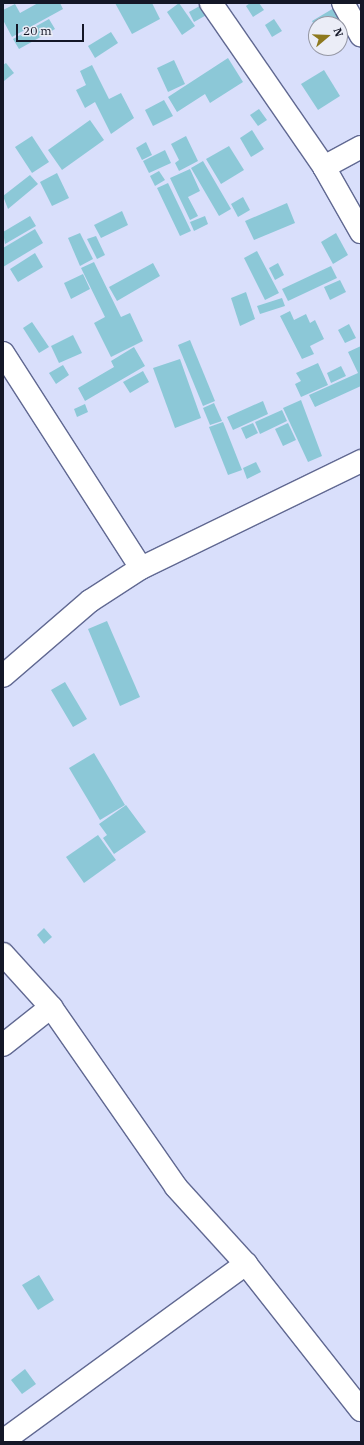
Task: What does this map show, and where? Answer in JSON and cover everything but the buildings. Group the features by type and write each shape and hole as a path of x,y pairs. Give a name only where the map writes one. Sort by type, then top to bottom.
{"street":[{"path":"211,3 324,166 361,232"},
{"path":"343,3 361,35"},
{"path":"324,166 361,147"},
{"path":"3,353 141,568"},
{"path":"3,676 90,601 141,568 361,461"},
{"path":"3,954 51,1007 176,1187 246,1264 361,1410"},
{"path":"3,1045 51,1007"},
{"path":"3,1441 246,1264"}]}
